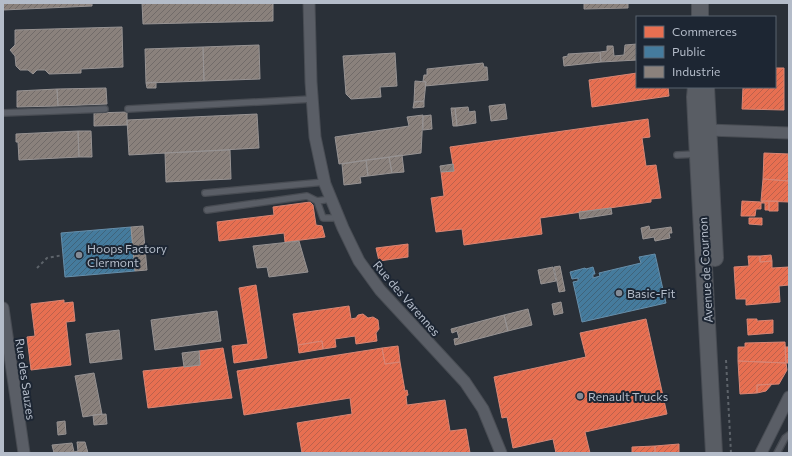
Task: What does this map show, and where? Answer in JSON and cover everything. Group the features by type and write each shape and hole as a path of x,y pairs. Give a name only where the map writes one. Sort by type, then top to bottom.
{"main road":[{"path":"700,3 700,16"},
{"path":"705,3 705,16"},
{"name":"Avenue de Cournon","path":"698,89 702,134 712,200 725,453"},
{"name":"Avenue de Cournon","path":"702,134 698,154 714,453"}],"street":[{"name":"Rue des Varennes","path":"309,3 312,99 315,136 324,182 331,200 359,261 380,290 465,382 483,409 501,453"},
{"path":"702,134 789,133"},
{"name":"Rue des Sauzes","path":"3,308 6,343 24,453"},
{"path":"761,453 789,397"}],"lane":[{"path":"694,16 695,3"},
{"path":"128,109 312,99"},
{"path":"3,113 105,109"},
{"path":"677,155 698,154 704,160 707,194 712,200"},
{"path":"205,193 324,182"},
{"path":"206,210 307,196 317,201 331,200"},
{"path":"317,201 323,218 339,218"},
{"path":"777,453 785,438 789,435"}],"path":[{"path":"37,268 47,258 63,255"},
{"path":"726,360 731,453"}],"building: Commerces":[{"path":"776,68 784,68 784,110 742,109 743,88 776,88"},
{"path":"636,73 636,88 668,88 669,96 592,107 589,80"},
{"path":"648,119 650,137 642,138 646,166 656,165 661,198 651,199 651,202 540,218 542,234 464,245 462,229 436,232 431,198 444,196 441,172 454,171 450,147"},
{"path":"764,153 789,154 789,181 763,179"},
{"path":"763,179 789,181 789,202 761,201"},
{"path":"742,201 763,201 761,203 761,209 756,209 755,216 741,216"},
{"path":"763,201 769,201 769,210 765,210 765,203 762,203"},
{"path":"769,201 778,201 778,211 769,211"},
{"path":"310,202 313,205 316,225 322,226 325,237 285,242 284,233 219,241 217,222 274,215 273,207"},
{"path":"749,218 762,218 762,225 749,224"},
{"path":"408,244 408,257 379,261 376,248"},
{"path":"771,255 772,261 760,262 760,256"},
{"path":"748,256 760,256 760,262 772,261 772,268 789,267 789,285 779,286 780,302 746,305 746,299 736,299 734,267 749,266"},
{"path":"256,285 267,358 234,363 232,346 248,344 239,288"},
{"path":"64,300 64,303 73,302 75,321 66,322 71,365 31,370 27,337 35,336 31,304"},
{"path":"349,306 351,319 363,314 368,318 373,317 378,320 379,329 376,333 377,341 356,344 355,336 335,339 336,347 323,349 322,341 298,345 293,314"},
{"name":"Renault Trucks","path":"646,319 667,414 585,432 590,453 556,453 553,439 513,448 507,417 502,418 494,377 586,357 580,333"},
{"path":"747,319 757,319 757,321 773,320 773,333 748,335"},
{"path":"322,341 323,349 299,353 298,345"},
{"path":"785,342 786,363 738,361 738,347 745,347 745,343"},
{"path":"398,346 400,362 385,364 382,348"},
{"path":"785,347 789,347 789,363 786,363"},
{"path":"223,348 232,398 148,408 143,371 200,365 199,351"},
{"path":"382,348 385,364 400,362 405,391 407,390 408,395 406,396 407,405 445,400 450,431 466,429 470,453 302,453 297,423 352,414 350,398 244,415 237,371"},
{"path":"738,361 786,363 787,370 779,384 757,385 757,393 740,394"},
{"path":"772,384 766,391 757,393 757,385"},
{"path":"679,444 679,453 655,453 655,446"},
{"path":"655,446 655,453 632,453 632,447"}],"building: Public":[{"path":"131,227 135,271 65,277 61,233"},
{"name":"Basic-Fit","path":"655,254 666,303 582,322 573,282 578,281 578,278 572,279 570,272 593,267 595,274 593,274 593,278 600,276 599,273 641,263 639,257"}],"building: Industrie":[{"path":"3,3 92,3 92,6 3,10"},
{"path":"142,3 273,3 273,21 143,24"},
{"path":"584,3 628,3 628,8 584,9"},
{"path":"122,27 123,67 81,69 81,73 49,74 45,70 37,70 33,74 28,70 20,70 16,66 15,56 10,50 15,45 15,30"},
{"path":"636,44 636,60 601,62 600,52 607,51 607,46 613,46 614,56 624,55 625,45"},
{"path":"259,45 260,79 204,81 203,47"},
{"path":"203,47 204,81 146,83 145,49"},
{"path":"600,52 601,62 564,66 563,57 568,56 568,54"},
{"path":"395,53 397,86 380,87 381,97 351,99 346,94 343,56"},
{"path":"483,63 484,67 487,67 488,80 425,86 426,82 423,81 424,75 427,75 427,69"},
{"path":"415,81 426,82 424,101 414,102"},
{"path":"156,82 156,88 147,88 146,83"},
{"path":"106,88 107,104 58,106 57,89"},
{"path":"57,89 58,106 17,107 17,91"},
{"path":"424,101 424,107 413,108 414,102"},
{"path":"505,104 507,119 491,121 489,106"},
{"path":"468,107 469,112 475,111 476,123 457,126 455,108"},
{"path":"451,108 455,108 457,126 453,126"},
{"path":"127,112 127,125 94,126 94,113"},
{"path":"257,114 259,148 129,155 127,120"},
{"path":"423,115 421,153 339,164 335,137 409,126 407,117"},
{"path":"431,115 432,129 423,130 423,116"},
{"path":"78,131 79,157 19,160 16,134"},
{"path":"78,131 91,131 92,157 79,157"},
{"path":"230,150 231,179 166,182 165,153"},
{"path":"402,155 404,172 392,173 389,157"},
{"path":"389,157 392,173 368,176 366,160"},
{"path":"366,160 368,176 360,177 361,183 344,185 342,164"},
{"path":"453,164 454,171 441,172 440,166"},
{"path":"611,208 612,214 580,219 579,212"},
{"path":"143,226 147,270 135,271 131,227"},
{"path":"649,226 650,230 671,227 672,233 669,233 670,238 655,241 654,237 643,239 641,228"},
{"path":"299,241 308,272 269,277 267,267 257,268 253,246"},
{"path":"560,266 565,291 559,292 554,267"},
{"path":"553,267 556,281 541,284 538,270"},
{"path":"561,302 563,313 554,315 552,304"},
{"path":"528,309 532,325 508,331 504,315"},
{"path":"217,311 221,341 155,350 151,320"},
{"path":"504,315 508,331 455,345 454,339 459,338 457,331 452,333 451,329"},
{"path":"119,330 122,359 90,363 86,334"},
{"path":"199,351 200,365 184,367 182,353"},
{"path":"94,373 102,414 83,417 75,376"},
{"path":"106,414 107,424 94,425 93,415"},
{"path":"65,421 66,434 58,435 57,422"},
{"path":"77,442 85,442 88,453 74,453 78,451"},
{"path":"72,443 74,452 54,453 52,445"}],"place":[{"name":"Hoops Factory Clermont","path":"79,255"},
{"name":"Basic-Fit","path":"619,293"},
{"name":"Renault Trucks","path":"580,396"}]}
